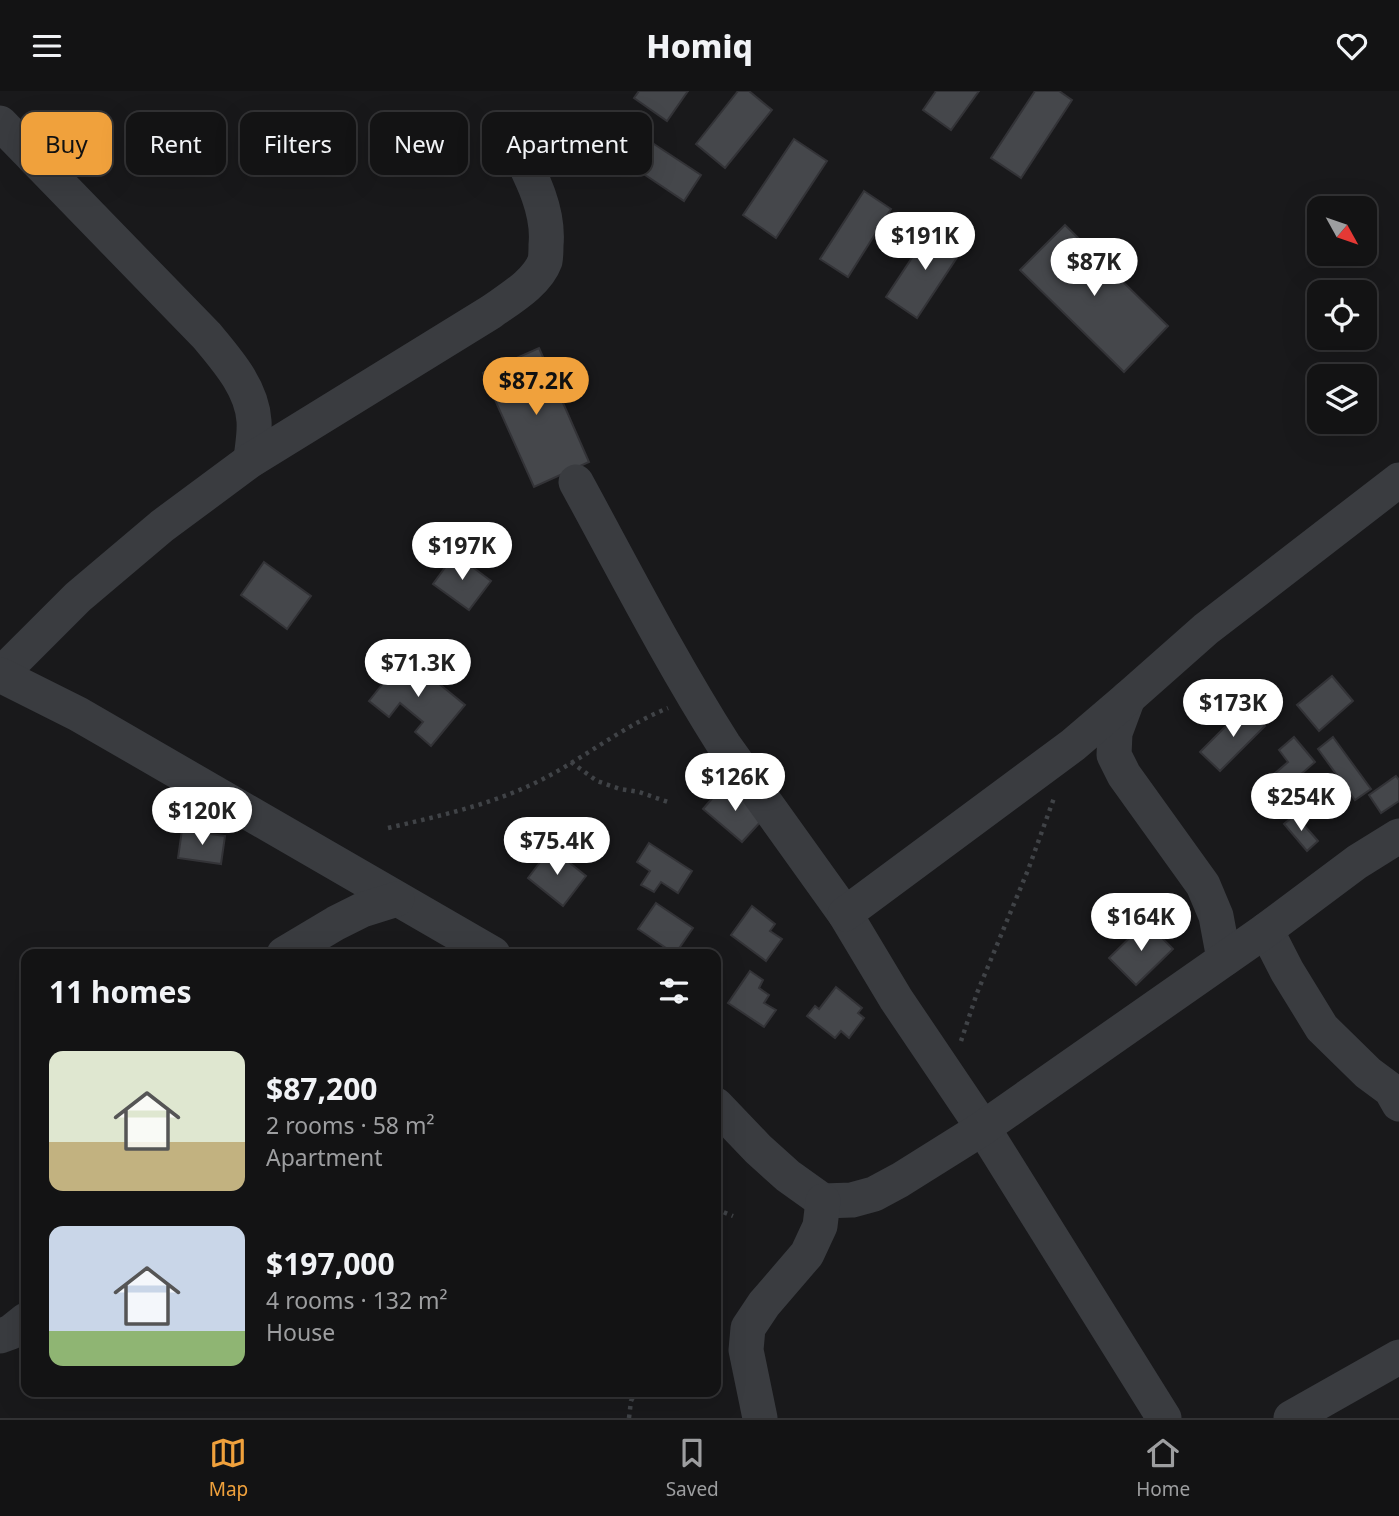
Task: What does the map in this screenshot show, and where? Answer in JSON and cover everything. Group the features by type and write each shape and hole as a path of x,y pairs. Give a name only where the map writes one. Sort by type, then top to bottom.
{"street":[{"path":"0,123 221,352 240,379 251,404 254,422 251,460"},
{"path":"484,949 78,714 0,675 78,597 162,526 251,460 491,312 523,289 545,260 548,229 538,194 529,175"},
{"path":"845,913 1073,745 1216,621 1399,480"},
{"path":"576,482 694,698 724,745 845,913 896,999 984,1128 1164,1418"},
{"path":"1128,698 1115,733 1114,755 1124,775 1203,885 1216,916 1224,959"},
{"path":"721,1110 788,1176 823,1201 852,1200 874,1194 984,1128 1266,930 1357,862 1399,836"},
{"path":"293,949 354,915 397,899"},
{"path":"1266,930 1287,971 1322,1028 1383,1067 1399,1104"},
{"path":"788,1176 901,1180"},
{"path":"760,1418 746,1350 748,1328 764,1304 807,1254 820,1226 823,1201"},
{"path":"0,1336 21,1324"},
{"path":"1313,1413 1399,1357"}],"path":[{"path":"388,828 492,801 538,781 648,716 694,698"},
{"path":"571,762 597,781 671,803"},
{"path":"949,1075 977,993 1028,870 1055,795"},
{"path":"721,1211 733,1216"},
{"path":"629,1418 633,1397"}],"building":[{"path":"639,91 688,91 667,121 634,98"},
{"path":"738,91 749,91 772,110 725,168 696,144"},
{"path":"936,91 979,91 951,130 923,110"},
{"path":"1035,91 1059,91 1072,100 1021,178 991,158"},
{"path":"794,139 827,161 776,238 743,215"},
{"path":"652,143 701,175 684,201 645,175 652,175"},
{"path":"864,191 891,209 848,277 820,259"},
{"path":"1065,225 1168,326 1124,372 1020,270"},
{"path":"933,226 964,247 917,318 886,297"},
{"path":"539,348 589,462 534,487 483,373"},
{"path":"455,554 491,581 469,610 433,584"},
{"path":"264,562 311,596 287,629 241,595"},
{"path":"405,656 465,705 431,746 415,732 423,722 400,703 389,717 369,701"},
{"path":"1332,676 1353,701 1319,731 1297,705"},
{"path":"1246,706 1265,726 1220,771 1200,752"},
{"path":"1294,737 1315,762 1284,789 1273,775 1288,762 1279,750"},
{"path":"1333,737 1371,789 1355,800 1318,749"},
{"path":"1396,776 1399,780 1399,801 1381,813 1369,795"},
{"path":"722,787 738,801 747,790 763,819 742,842 703,809"},
{"path":"1295,815 1318,841 1307,851 1284,824"},
{"path":"182,830 225,836 221,864 178,858"},
{"path":"649,843 692,871 678,893 661,882 654,892 641,885 650,871 637,862"},
{"path":"551,848 586,876 563,906 528,878"},
{"path":"656,903 693,928 678,949 668,949 638,929"},
{"path":"752,906 775,924 770,931 782,939 766,961 731,935"},
{"path":"1146,922 1173,949 1136,985 1109,958"},
{"path":"750,971 763,980 759,988 769,995 764,1003 776,1010 764,1027 728,1003"},
{"path":"836,987 862,1008 858,1013 864,1018 849,1038 841,1031 835,1038 807,1016 815,1006 819,1009"}]}
